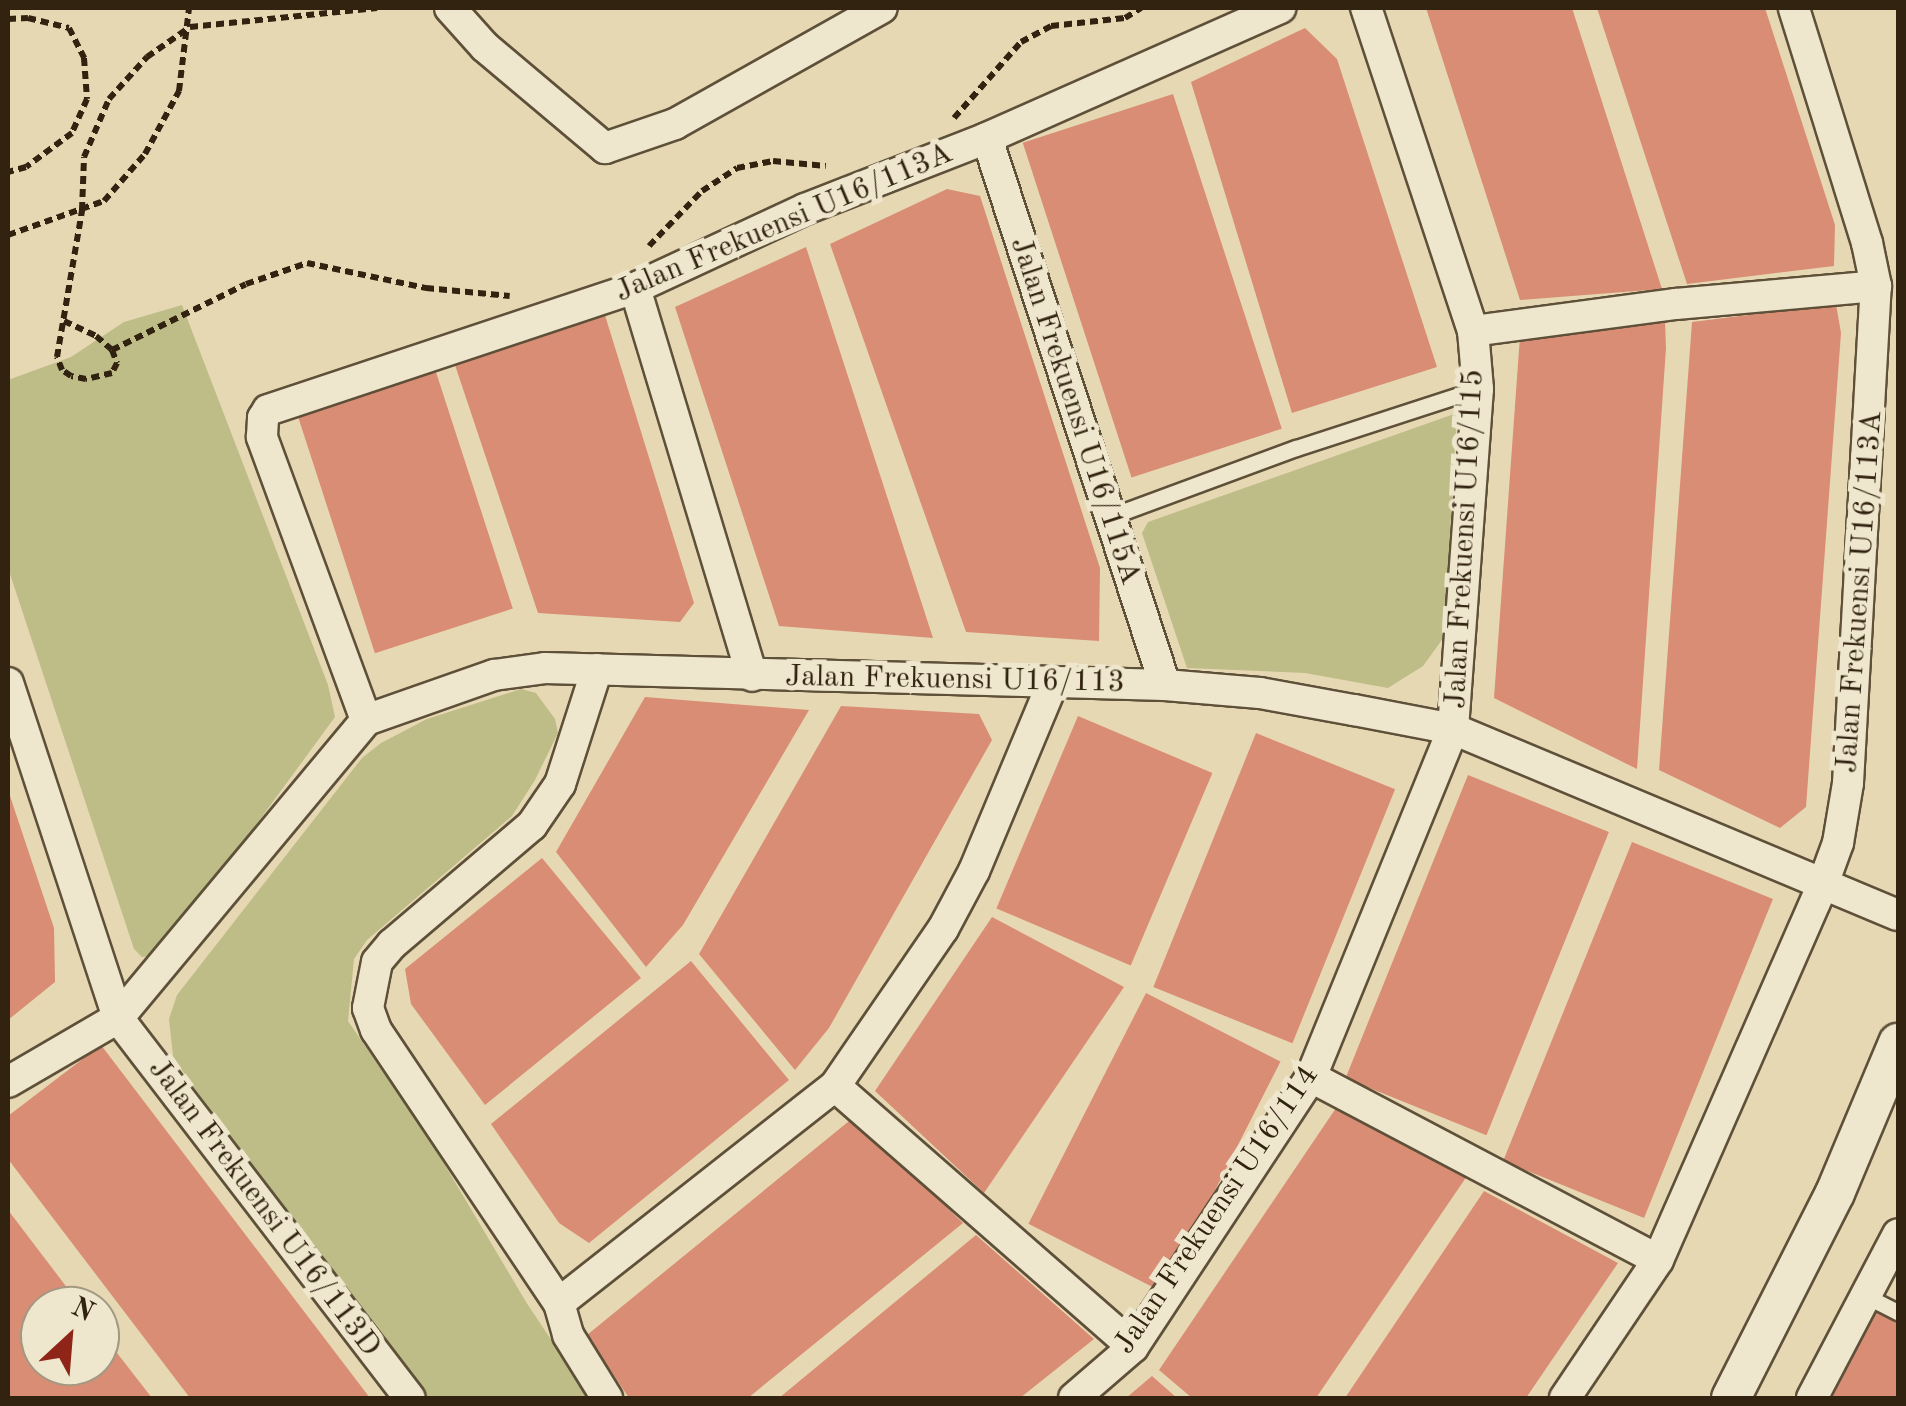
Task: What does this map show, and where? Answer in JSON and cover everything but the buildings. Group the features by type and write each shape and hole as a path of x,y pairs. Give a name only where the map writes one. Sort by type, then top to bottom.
{"street":[{"path":"450,8 484,47 605,148 675,124 882,8"},
{"name":"Jalan Frekuensi U16/113A","path":"366,720 262,436 263,418 276,406 635,274 987,138 1280,8"},
{"name":"Jalan Frekuensi U16/115","path":"1366,8 1473,332 1478,388 1454,728"},
{"name":"Jalan Frekuensi U16/113A","path":"1794,8 1867,243 1876,286 1848,783 1838,843 1823,884"},
{"name":"Jalan Frekuensi U16/115A","path":"987,138 1107,518 1165,684"},
{"path":"635,274 752,676"},
{"path":"1473,332 1676,304 1876,286"},
{"name":"Jalan Frekuensi U16/113","path":"366,720 494,675 545,668 1165,684 1260,694 1454,728 1898,915"},
{"path":"597,670 560,784 532,826 392,944 376,962 368,1008 376,1030 560,1303 568,1335 608,1398"},
{"path":"8,682 118,1018"},
{"path":"560,1303 835,1086 944,929 974,871 1053,682"},
{"path":"8,1082 118,1018 366,720"},
{"name":"Jalan Frekuensi U16/114","path":"1074,1398 1133,1347 1311,1076 1454,728"},
{"path":"1565,1398 1658,1260 1823,884"},
{"name":"Jalan Frekuensi U16/113D","path":"118,1018 410,1398"},
{"path":"1731,1398 1835,1193 1898,1043"},
{"path":"1311,1076 1658,1260"},
{"path":"835,1086 1133,1347"},
{"path":"1812,1398 1898,1234"}],"lane":[{"path":"1107,518 1296,448 1478,388"},
{"path":"1866,1296 1898,1312"}],"path":[{"path":"8,235 104,202 145,154 179,92 190,26 189,8"},
{"path":"64,321 96,336 112,350 117,363 112,373 86,379 70,376 62,370 57,356 82,210 84,157 110,99 147,57 190,26 377,8"},
{"path":"945,128 1021,42 1051,26 1125,18 1141,8"},
{"path":"8,19 28,18 69,28 84,58 87,99 72,133 26,167 8,172"},
{"path":"635,274 702,191 737,168 773,161 846,168"},
{"path":"112,350 246,284 307,263 426,288 526,298"}],"shaded area":[{"path":"182,305 328,685 335,717 181,927 154,956 142,957 134,949 8,568 8,380 71,357 124,322"},
{"path":"1457,413 1444,637 1423,666 1388,688 1305,673 1187,668 1142,533 1148,522"},
{"path":"521,689 536,693 555,719 558,733 535,780 512,816 367,940 354,959 348,1021 433,1145 526,1302 590,1398 427,1398 190,1082 173,1056 169,1019 177,995 362,758 381,743 427,719"}]}
